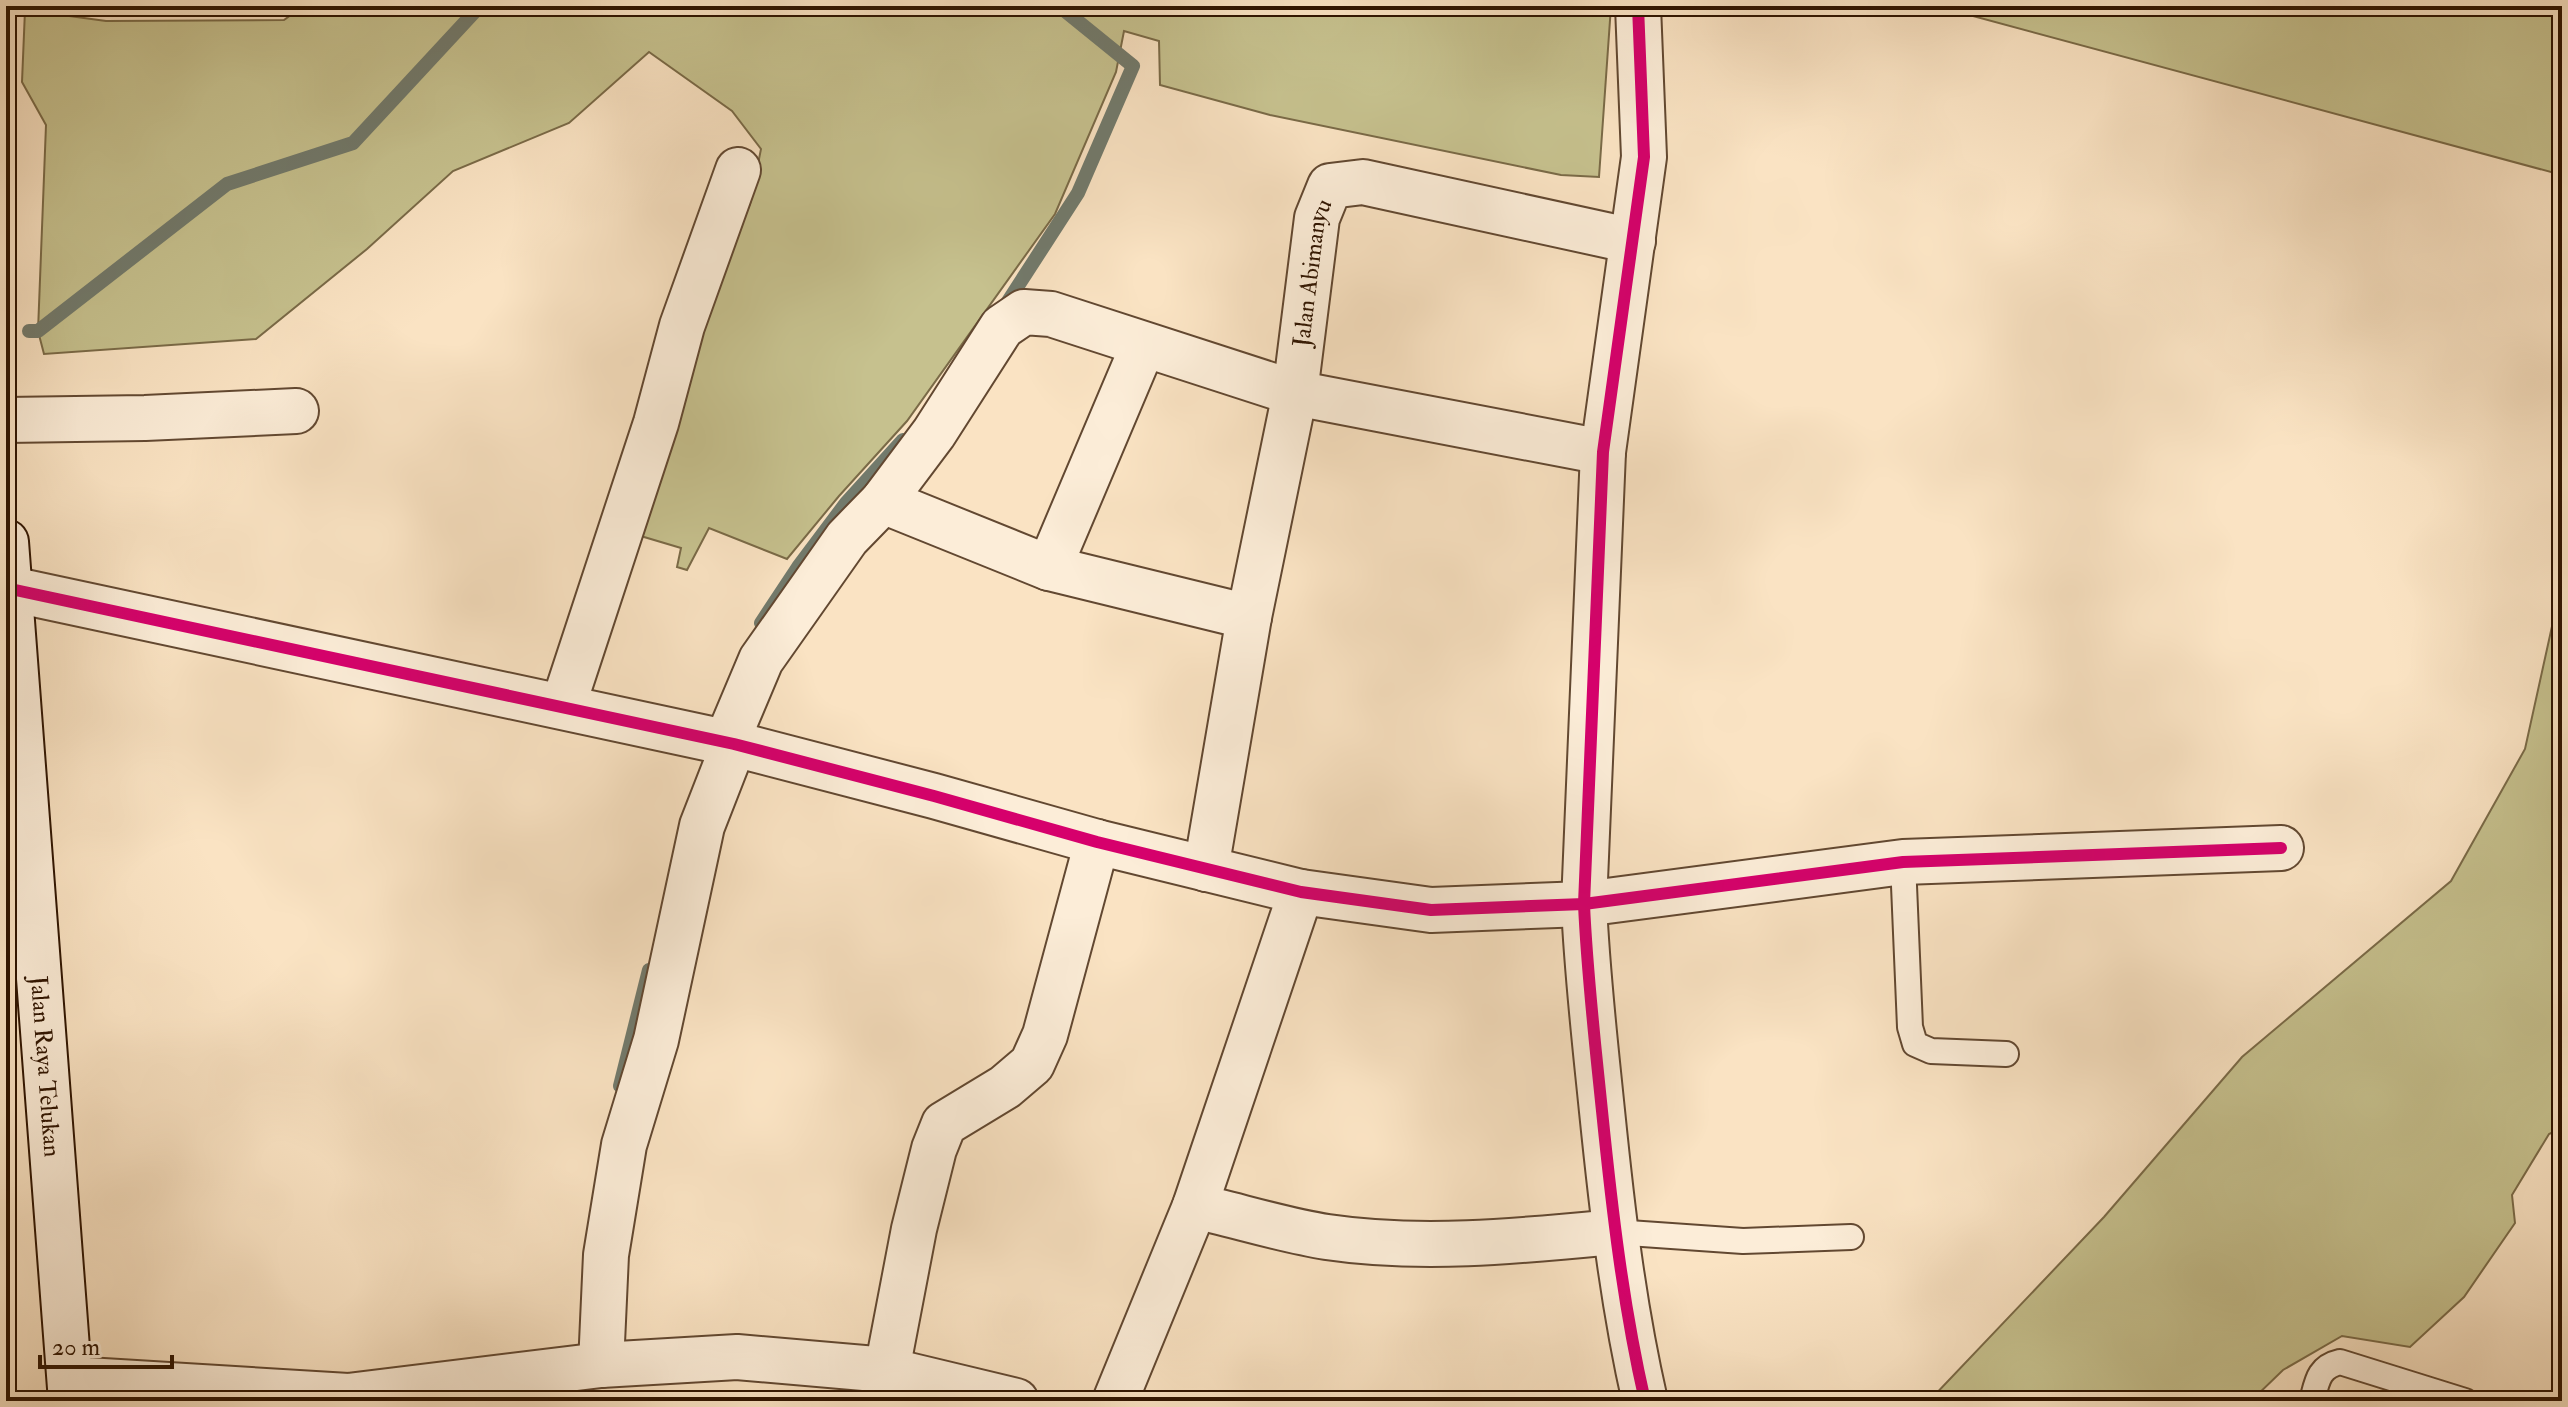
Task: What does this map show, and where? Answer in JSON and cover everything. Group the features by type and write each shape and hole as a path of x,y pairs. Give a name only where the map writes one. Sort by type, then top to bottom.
{"street":[{"path":"1638,6 1644,157 1603,452 1584,904 1586,961 1614,1232 1645,1401"},
{"path":"563,706 656,423 682,326 738,170"},
{"name":"Jalan Abimanyu","path":"1206,869 1249,617 1295,393 1317,218 1330,186 1363,182 1633,241"},
{"path":"601,1365 606,1255 624,1145 656,1040 702,826 761,660 847,538 883,501 934,433 1002,327 1024,312 1051,314 1295,393 1603,452"},
{"path":"1049,568 1143,346"},
{"path":"6,420 296,411"},
{"path":"883,501 1049,568 1249,617"},
{"name":"Jalan Raya Telukan","path":"6,542 70,1390"},
{"path":"8,589 730,743 1097,842 1301,892 1431,910 1584,904 1903,862 2281,848"},
{"path":"887,1370 914,1229 934,1149 944,1124 1005,1087 1032,1064 1045,1035 1097,842"},
{"path":"1115,1401 1195,1206 1301,892"},
{"path":"1195,1206 1327,1237 1402,1243 1482,1242 1614,1232"},
{"path":"70,1390 348,1396 601,1365 737,1357 887,1370 1016,1401"}],"lane":[{"path":"1903,862 1910,1027 1915,1044 1931,1051 2006,1054"},
{"path":"1614,1232 1743,1241 1851,1237"},
{"path":"2312,1401 2319,1374 2324,1368 2340,1362 2465,1401"}],"shaded area":[{"path":"303,6 1611,6 1599,177 1561,175 1270,115 1160,85 1159,41 1124,31 1116,72 1055,214 907,421 787,559 709,528 687,570 677,567 681,548 634,534 694,339 750,204 761,149 732,111 649,52 569,123 453,171 367,249 256,339 44,354 38,331 46,125 22,82 25,10 106,21 284,20"},
{"path":"1936,6 2562,6 2562,175"},
{"path":"2562,581 2562,1128 2549,1134 2512,1195 2515,1223 2464,1297 2410,1347 2342,1336 2283,1370 2251,1401 1929,1401 2104,1217 2242,1057 2451,881 2525,749"}],"waterway":[{"path":"29,331 38,331 227,184 353,143 480,6"},
{"path":"1005,306 1078,193 1133,66 1059,6"},
{"path":"761,623 846,503 903,440"},
{"path":"620,1086 649,970"},
{"path":"585,1382 586,1401"}],"cycle path":[{"path":"1638,6 1644,157 1603,452 1584,904 1614,1221 1630,1329 1645,1401"},
{"path":"6,588 734,744 1097,842 1301,892 1431,910 1584,904 1903,862 2281,848"}]}
